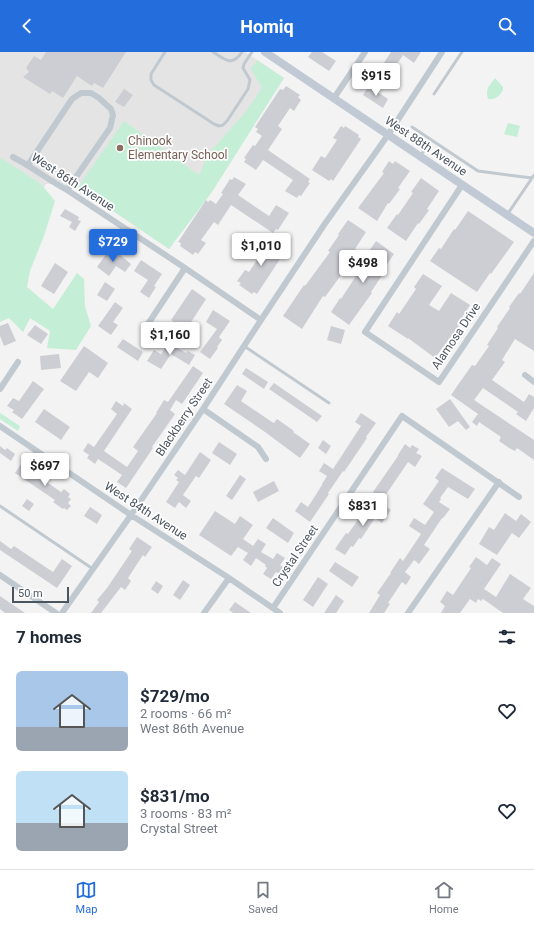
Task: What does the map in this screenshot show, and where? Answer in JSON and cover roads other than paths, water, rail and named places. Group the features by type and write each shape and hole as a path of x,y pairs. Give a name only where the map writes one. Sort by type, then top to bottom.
{"street":[{"name":"West 88th Avenue","path":"265,52 534,233"},
{"path":"334,98 366,52"},
{"name":"Blackberry Street","path":"62,613 203,409 324,225 388,135 442,52"},
{"path":"28,165 72,99 81,93 91,92 112,109 113,116 110,128 67,190"},
{"name":"West 86th Avenue","path":"13,157 67,190 261,320"},
{"name":"Alamosa Drive","path":"462,185 364,332 439,382 534,241"},
{"path":"148,324 185,268"},
{"path":"0,389 18,362"},
{"path":"525,375 534,382"},
{"path":"203,409 258,447 266,459"},
{"name":"Crystal Street","path":"273,608 402,416 499,482"},
{"name":"West 84th Avenue","path":"0,426 131,515 229,578 280,613"},
{"path":"408,613 499,482 519,497"},
{"path":"0,575 56,613"},
{"path":"204,613 229,578"}],"lane":[{"path":"165,52 151,74 151,80 154,85 219,126 223,125 227,121 248,88 250,80 243,68 252,52"},
{"path":"213,52 224,59 232,61 237,59 242,52"},
{"path":"434,94 462,52"},
{"path":"412,127 478,171 533,176 507,215"},
{"path":"420,157 431,140"},
{"path":"244,346 329,403"},
{"path":"0,506 92,569"}],"place":[{"name":"Chinook Elementary School","path":"120,148"}]}
